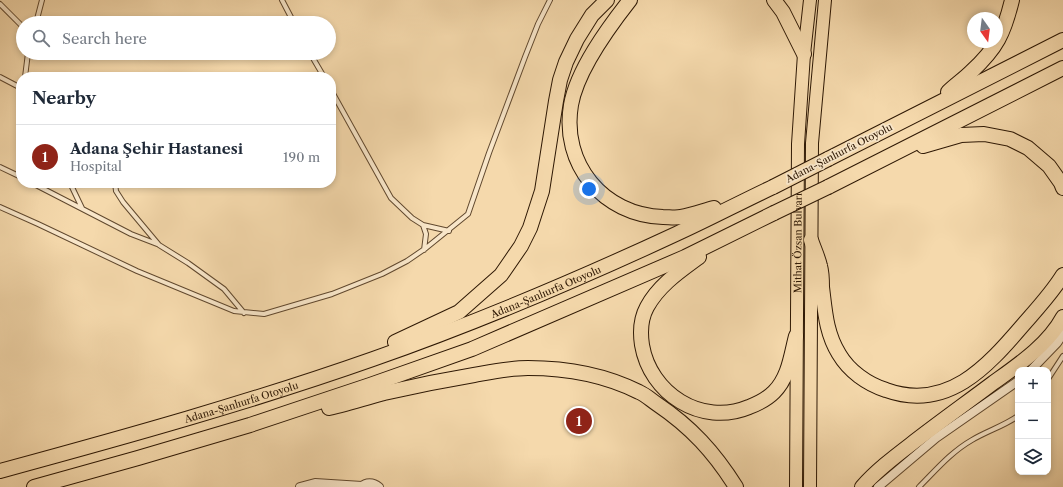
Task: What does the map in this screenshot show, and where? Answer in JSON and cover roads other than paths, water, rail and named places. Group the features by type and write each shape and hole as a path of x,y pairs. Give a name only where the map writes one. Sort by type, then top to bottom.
{"highway":[{"path":"362,362 393,343 459,312 501,275 521,246 530,228 542,191 556,101 560,80 566,62 577,39 592,15 607,0"},
{"path":"630,0 597,46 579,78 571,104 569,126 572,147 577,162 587,178 603,195 616,204 635,212 655,216 680,217 698,213 760,193"},
{"path":"774,0 784,12 804,54"},
{"path":"938,103 949,90 972,72 991,51 1000,38 1012,0"},
{"name":"Adana-Şanlıurfa Otoyolu","path":"0,471 128,436 243,402 362,362 560,287 677,234 773,187 1063,40"},
{"path":"34,487 250,425 472,349 650,272 828,187 1063,68"},
{"path":"880,161 961,135 984,134 1010,139 1028,148 1049,166 1063,188"},
{"path":"734,232 666,282 647,307 641,325 641,340 648,367 656,379 684,405 698,410 723,414 742,410 759,403 774,392 787,372 796,336"},
{"path":"811,240 820,267 826,319 832,341 839,355 848,367 867,381 880,388 908,396 940,392 955,387 977,373 1000,353 1052,292 1063,275"},
{"path":"862,487 884,465 1017,366 1051,335 1063,317"},
{"path":"250,425 334,407 384,393 497,371 527,368 556,369 606,379 640,393 689,428 709,448 736,487"}],"main road":[{"name":"Mithat Özsan Bulvarı","path":"796,487 798,144 804,54 810,0"},
{"name":"Mithat Özsan Bulvarı","path":"810,487 812,143 825,0"}],"street":[{"path":"1034,367 1057,343 1063,334"},
{"path":"878,487 936,438 1015,383"},
{"path":"300,487 315,483 361,486 371,483 379,487"}],"lane":[{"path":"38,16 42,0"},
{"path":"282,0 290,16"},
{"path":"0,207 137,271 234,312 264,314 332,294 382,274 407,261 449,231 468,214 525,57 538,24 550,0"},
{"path":"0,4 16,20"},
{"path":"26,72 27,60"},
{"path":"314,60 321,72"},
{"path":"0,77 16,85"},
{"path":"336,99 391,198 412,218 423,225 449,231"},
{"path":"0,166 16,174"},
{"path":"42,188 131,234 159,245 188,263 224,289 244,313"},
{"path":"72,188 82,208"},
{"path":"116,188 123,202 159,245"},
{"path":"423,225 426,234 424,250"},
{"path":"1051,374 1063,356"},
{"path":"919,487 962,446 1015,418"}],"place":[{"name":"Adana Şehir Hastanesi","path":"579,421"}]}
